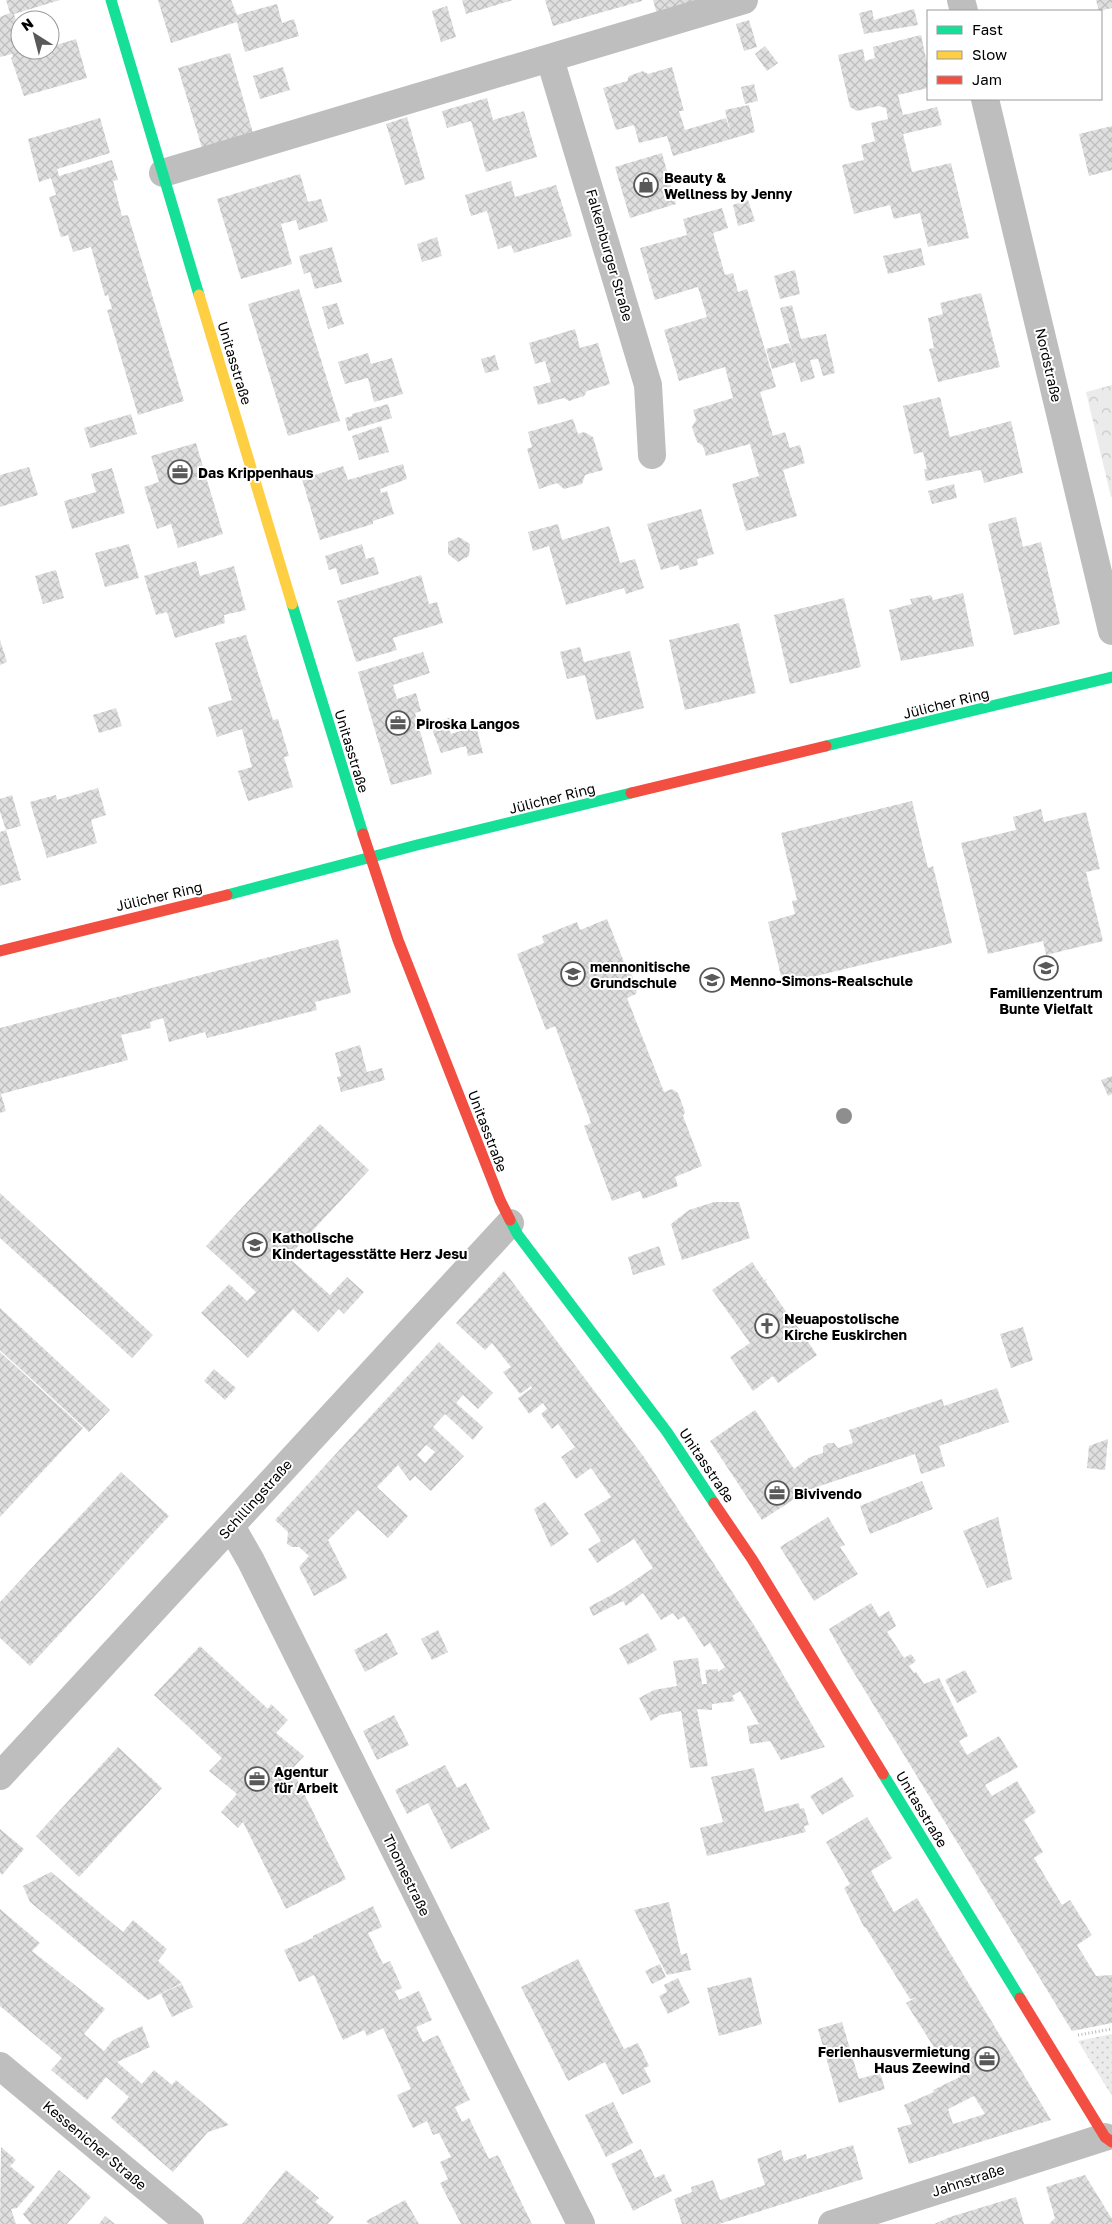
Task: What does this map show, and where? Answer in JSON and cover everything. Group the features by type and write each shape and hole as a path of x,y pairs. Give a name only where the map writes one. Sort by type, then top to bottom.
{"street":[{"name":"Unitasstraße","path":"111,0 342,772 398,940 510,1223 661,1424 741,1543 1108,2140"},
{"path":"163,173 744,0"},
{"name":"Falkenburger Straße","path":"550,59 648,385 652,455"},
{"name":"Nordstraße","path":"985,100 1112,631"},
{"name":"Jülicher Ring","path":"0,951 1112,677"},
{"name":"Schillingstraße","path":"0,1776 510,1223"},
{"name":"Thomestraße","path":"231,1526 251,1562 582,2224"},
{"name":"Kessenicher Straße","path":"0,2066 190,2224"},
{"name":"Jahnstraße","path":"832,2224 1108,2140"}],"green space":[{"path":"1112,385 1112,497 1111,497 1086,392"},
{"path":"1112,2034 1112,2096 1078,2041"}],"building":[{"path":"6,0 60,0 27,10 10,10 10,13"},
{"path":"158,0 231,0 237,15 277,4 282,23 294,19 299,36 245,52 237,22 171,43"},
{"path":"462,0 513,0 466,14"},
{"path":"545,0 642,0 642,1 553,26"},
{"path":"653,0 700,0 657,14"},
{"path":"1096,0 1112,0 1112,8 1099,10"},
{"path":"447,6 456,37 441,42 432,11"},
{"path":"914,9 918,25 864,34 859,13 872,10 874,20"},
{"path":"10,13 10,54 0,57 0,17"},
{"path":"749,20 757,47 744,51 736,24"},
{"path":"921,35 927,63 927,88 898,95 903,115 937,107 942,125 903,134 912,172 951,163 969,238 928,247 920,213 894,219 890,205 854,214 842,165 864,160 861,145 875,141 871,123 888,119 886,108 878,106 857,111 850,107 838,55 863,49 865,61 875,58 873,47"},
{"path":"76,39 87,78 24,96 12,60 60,60 60,44"},
{"path":"765,46 778,63 767,71 755,54"},
{"path":"230,53 253,133 202,148 178,68"},
{"path":"283,67 290,90 260,99 253,76"},
{"path":"672,67 684,111 679,111 685,130 726,118 731,134 725,110 749,105 755,132 673,156 667,136 639,143 634,125 616,130 603,88 627,81 629,76 643,71 648,74"},
{"path":"754,84 758,101 745,104 741,87"},
{"path":"487,98 493,120 524,111 537,157 486,172 471,121 447,128 442,111"},
{"path":"407,117 425,179 405,185 386,124"},
{"path":"100,118 110,153 57,169 59,176 112,160 118,180 113,181 122,216 128,215 184,401 138,415 107,310 112,309 108,295 105,296 91,247 73,252 68,235 61,237 49,197 56,195 51,178 39,182 28,139"},
{"path":"1112,126 1112,170 1089,176 1079,134"},
{"path":"662,153 676,204 630,218 615,167"},
{"path":"300,174 308,202 321,199 328,221 299,230 296,220 281,224 292,264 241,279 217,199"},
{"path":"511,181 515,197 556,185 572,236 514,253 511,245 498,249 487,211 471,216 465,195"},
{"path":"748,200 755,221 738,226 733,205"},
{"path":"722,208 728,228 713,233 725,275 733,273 738,292 747,289 776,387 760,392 773,436 785,432 790,448 800,445 805,463 783,470 797,516 746,531 732,484 759,476 750,444 706,456 703,446 697,442 692,427 696,420 693,410 733,398 725,367 679,381 664,330 707,317 698,287 655,300 640,248 687,235 683,219"},
{"path":"437,237 442,256 422,262 417,244"},
{"path":"332,247 342,282 315,289 310,272 304,274 299,256"},
{"path":"921,248 925,265 888,274 883,256"},
{"path":"795,270 800,294 780,299 774,276"},
{"path":"299,289 340,421 288,436 248,304"},
{"path":"981,293 1000,367 938,382 929,349 934,348 928,318 943,314 940,303"},
{"path":"337,303 344,324 328,329 322,307"},
{"path":"792,305 801,339 826,334 835,373 823,376 818,359 810,360 815,378 801,382 795,362 772,369 766,349 789,343 794,358 780,308"},
{"path":"575,329 580,348 598,343 610,384 587,391 584,396 569,401 564,398 538,405 533,387 551,382 545,361 535,364 529,343"},
{"path":"368,353 371,364 392,358 403,394 374,402 368,378 345,384 338,362"},
{"path":"495,355 499,370 485,373 481,359"},
{"path":"940,397 950,437 1011,421 1023,473 984,483 981,470 926,481 924,469 927,469 923,452 914,454 903,406"},
{"path":"388,404 392,418 348,431 345,418 352,416 352,414"},
{"path":"131,414 137,434 90,448 84,428"},
{"path":"573,419 578,434 584,432 593,437 603,470 585,475 582,484 564,489 557,483 539,489 527,449 532,447 528,432"},
{"path":"381,426 389,452 359,460 352,436"},
{"path":"196,443 223,534 178,548 171,524 157,529 144,487 159,482 151,456"},
{"path":"403,464 407,479 380,489 381,493 387,491 394,514 373,521 373,524 320,540 302,479 343,466 348,480"},
{"path":"29,467 38,495 0,507 0,475"},
{"path":"112,468 125,513 72,529 64,501 96,492 91,474"},
{"path":"954,484 957,498 932,504 928,491"},
{"path":"701,509 714,554 697,559 698,565 680,570 678,565 661,570 647,524"},
{"path":"1016,517 1023,547 1041,542 1060,624 1014,635 988,524"},
{"path":"558,524 562,540 609,526 620,563 635,559 644,588 626,594 624,588 566,605 549,546 533,551 528,532"},
{"path":"459,537 470,544 469,556 458,562 448,554 448,542"},
{"path":"129,544 139,578 105,587 95,553"},
{"path":"362,544 366,559 374,557 379,574 341,585 336,568 329,570 325,556"},
{"path":"196,561 200,576 234,566 246,610 224,615 225,623 175,638 167,612 156,615 144,576"},
{"path":"56,570 64,598 43,604 35,576"},
{"path":"421,575 429,604 437,602 443,623 393,638 397,650 356,662 337,601"},
{"path":"963,593 974,646 901,661 889,610 912,604 910,599 931,595 933,600"},
{"path":"844,598 861,667 790,684 774,615"},
{"path":"739,623 756,693 685,710 669,640"},
{"path":"246,635 273,720 278,719 289,756 284,757 293,787 248,801 238,771 252,767 242,729 217,737 208,707 232,700 215,643"},
{"path":"0,640 7,662 0,665"},
{"path":"580,647 584,662 630,651 644,708 596,720 585,675 567,679 560,652"},
{"path":"423,652 430,673 393,685 397,699 416,693 421,711 415,713 432,774 391,785 358,672"},
{"path":"116,708 122,726 99,733 93,715"},
{"path":"452,717 455,726 449,727 451,734 476,726 483,753 468,756 466,746 441,753 430,724"},
{"path":"98,788 106,815 91,820 97,843 47,858 30,802 56,795 57,800"},
{"path":"12,795 21,826 6,830 0,812 0,799"},
{"path":"912,801 928,868 933,866 952,943 783,984 768,922 795,914 792,901 797,900 781,833"},
{"path":"1041,809 1044,822 1086,812 1100,869 1086,872 1103,941 1046,955 1043,941 988,954 961,843 1016,830 1013,817"},
{"path":"6,830 21,880 0,886 0,832"},
{"path":"607,919 637,989 636,994 627,998 664,1092 672,1089 678,1093 685,1112 683,1116 702,1166 675,1177 678,1186 643,1199 640,1191 612,1201 584,1126 591,1123 555,1026 546,1030 517,954 544,943 542,936 577,922 580,930"},
{"path":"338,939 351,993 315,1002 317,1010 207,1038 205,1032 169,1042 163,1018 150,1022 151,1028 121,1035 128,1060 1,1094 6,1111 0,1113 0,1028"},
{"path":"360,1045 367,1072 382,1068 385,1080 341,1092 337,1077 341,1076 335,1053"},
{"path":"1112,1076 1112,1094 1108,1096 1101,1080"},
{"path":"320,1124 369,1170 288,1257 330,1295 347,1277 364,1292 344,1314 339,1309 318,1332 293,1309 248,1358 201,1313 229,1284 247,1301 256,1292 206,1246"},
{"path":"0,1193 153,1335 132,1358 0,1238"},
{"path":"714,1202 739,1202 750,1238 682,1260 671,1224 689,1210"},
{"path":"659,1246 665,1265 633,1275 628,1257"},
{"name":"Neuapostolische Kirche Euskirchen","path":"752,1262 764,1280 768,1279 765,1281 789,1316 794,1314 791,1317 817,1355 778,1383 773,1376 753,1391 730,1357 750,1343 712,1290"},
{"path":"504,1271 644,1457 757,1630 825,1747 781,1760 770,1741 750,1744 747,1726 759,1724 740,1691 732,1696 735,1701 712,1704 712,1710 697,1709 708,1766 690,1768 681,1711 660,1715 651,1721 639,1698 654,1690 677,1686 673,1661 698,1658 702,1684 707,1684 705,1670 718,1669 718,1672 725,1667 710,1643 704,1647 684,1616 678,1620 673,1613 661,1620 643,1593 626,1606 623,1601 593,1616 589,1607 617,1592 653,1568 634,1539 597,1563 588,1549 601,1541 584,1514 611,1497 591,1468 576,1479 561,1457 575,1447 558,1424 552,1429 541,1414 547,1409 543,1403 529,1414 518,1398 532,1388 531,1386 520,1394 503,1372 511,1367 492,1343 485,1350 456,1323"},
{"path":"0,1308 110,1410 89,1432 0,1350"},
{"path":"1023,1327 1033,1360 1011,1368 1000,1334"},
{"path":"439,1342 493,1393 478,1409 463,1395 456,1403 483,1427 473,1440 445,1414 433,1427 464,1456 431,1491 415,1476 410,1481 398,1465 377,1487 408,1516 388,1538 358,1510 328,1540 347,1578 314,1596 299,1567 309,1556 299,1547 292,1547 287,1544 288,1532 275,1520","holes":["426,1445 435,1452 425,1463 417,1455"]},
{"path":"0,1352 83,1428 0,1517"},
{"path":"214,1369 236,1388 225,1400 204,1381"},
{"path":"997,1388 1009,1422 939,1446 945,1466 921,1474 915,1454 808,1490 762,1520 710,1441 755,1410 794,1469 810,1457 823,1453 823,1447 828,1443 834,1443 838,1448 853,1443 849,1430 942,1399 944,1406"},
{"path":"1108,1439 1105,1470 1087,1468 1089,1446"},
{"path":"121,1472 169,1516 30,1666 0,1638 0,1602"},
{"path":"922,1481 933,1509 870,1534 860,1506"},
{"path":"545,1502 569,1534 551,1547 534,1509"},
{"path":"828,1517 845,1545 840,1547 858,1574 814,1601 780,1547"},
{"path":"998,1517 1012,1579 987,1588 963,1531"},
{"path":"871,1603 879,1617 889,1611 896,1626 887,1632 904,1658 911,1654 916,1661 909,1666 914,1673 916,1672 924,1684 939,1678 968,1736 959,1741 967,1755 999,1736 1018,1767 985,1785 992,1796 1017,1781 1036,1812 1024,1820 1043,1852 1034,1858 1062,1905 1070,1900 1092,1935 1077,1945 1096,1976 1112,1975 1112,2023 1072,2031 845,1658 829,1629"},
{"path":"438,1630 448,1652 432,1660 421,1639"},
{"path":"387,1633 398,1654 365,1672 354,1650"},
{"path":"648,1633 657,1650 628,1665 619,1648"},
{"name":"Agentur für Arbeit","path":"200,1646 268,1709 271,1704 288,1720 276,1733 304,1756 292,1769 346,1879 286,1909 243,1822 238,1828 221,1812 237,1794 209,1771 222,1758 154,1695"},
{"path":"965,1670 977,1692 957,1703 945,1680"},
{"path":"394,1715 409,1745 377,1760 363,1731"},
{"path":"118,1747 162,1788 79,1877 36,1836"},
{"path":"445,1765 457,1788 466,1783 490,1829 451,1849 428,1803 407,1814 395,1790"},
{"path":"754,1768 765,1812 799,1803 800,1809 804,1808 809,1825 804,1826 806,1832 707,1856 700,1828 723,1822 711,1777"},
{"path":"842,1777 854,1796 822,1815 810,1796"},
{"path":"867,1817 892,1858 871,1871 894,1912 917,1898 1051,2120 909,2164 897,2128 912,2124 904,2105 934,2092 933,2090 960,2077 959,2074 967,2070 952,2045 937,2052 906,2003 915,1998 910,1999 864,1927 844,1888 850,1884 826,1842","holes":["974,2096 985,2114 953,2124 948,2109"]},
{"path":"0,1829 24,1849 2,1875 0,1873"},
{"path":"51,1872 123,1932 133,1920 167,1949 158,1961 182,1983 148,2000 30,1902 23,1886"},
{"path":"669,1902 681,1955 687,1953 691,1970 667,1975 634,1910"},
{"path":"373,1906 382,1927 368,1933 383,1964 390,1961 402,1988 395,1991 399,2000 419,1991 432,2020 416,2027 423,2042 438,2035 470,2100 455,2107 462,2122 469,2118 489,2159 498,2155 532,2224 461,2224 440,2183 448,2179 440,2162 451,2157 439,2133 433,2135 427,2121 413,2128 397,2095 411,2089 383,2028 367,2036 364,2030 343,2040 314,1975 333,1966 299,1982 284,1950 313,1938 313,1936"},
{"path":"0,1909 40,1943 32,1951 105,2009 84,2034 104,2051 113,2040 142,2026 150,2047 117,2062 142,2084 154,2070 172,2085 176,2080 229,2125 208,2132 173,2172 111,2118 129,2097 106,2077 87,2100 51,2070 62,2058 0,2006"},
{"path":"578,1959 624,2049 638,2043 649,2066 644,2068 651,2082 622,2095 605,2062 568,2081 521,1987"},
{"path":"660,1964 666,1977 652,1984 645,1971"},
{"path":"751,1977 762,2024 719,2036 707,1988"},
{"path":"678,1978 690,2003 668,2014 659,1996 667,1992 664,1985"},
{"path":"182,1984 193,2007 172,2017 161,1994"},
{"path":"842,2022 859,2079 880,2073 885,2089 839,2103 818,2029"},
{"path":"613,2102 633,2143 606,2157 585,2115"},
{"path":"853,2145 863,2179 719,2224 682,2224 674,2199 692,2192 691,2187 713,2180 720,2200 765,2185 757,2159 781,2150 784,2161 806,2154 807,2159"},
{"path":"1,2147 16,2160 10,2166 35,2187 17,2208 11,2209 16,2224 0,2224"},
{"path":"641,2149 655,2178 664,2174 672,2191 633,2211 611,2164"},
{"path":"59,2170 91,2197 67,2224 31,2224 23,2214"},
{"path":"286,2170 319,2198 315,2202 334,2217 328,2224 242,2224"},
{"path":"1085,2175 1112,2219 1112,2224 1049,2224 1055,2218 1046,2187"},
{"path":"1016,2197 1024,2224 934,2224 950,2217"},
{"path":"405,2200 419,2224 369,2224 366,2221"},
{"path":"105,2216 115,2224 99,2224"}],"traffic: fast":[{"path":"111,0 199,295"},
{"path":"292,604 363,834"},
{"path":"826,746 1112,677"},
{"path":"227,895 417,845 631,793"},
{"path":"510,1220 518,1235 667,1432 714,1503"},
{"path":"883,1774 1020,1998"}],"traffic: slow":[{"path":"199,295 292,604"}],"traffic: jam":[{"path":"631,793 826,746"},
{"path":"363,834 398,940 500,1200 510,1220"},
{"path":"0,951 227,895"},
{"path":"714,1503 752,1559 883,1774"},
{"path":"1020,1998 1105,2137 1112,2142"}],"place":[{"name":"Beauty & Wellness by Jenny","path":"646,185"},
{"name":"Das Krippenhaus","path":"180,472"},
{"name":"Piroska Langos","path":"398,723"},
{"name":"Familienzentrum Bunte Vielfalt","path":"1046,968"},
{"name":"mennonitische Grundschule","path":"573,974"},
{"name":"Menno-Simons-Realschule","path":"712,980"},
{"name":"Katholische Kindertagesstätte Herz Jesu","path":"255,1245"},
{"name":"Neuapostolische Kirche Euskirchen","path":"767,1326"},
{"name":"Bivivendo","path":"777,1493"},
{"name":"Agentur für Arbeit","path":"257,1779"},
{"name":"Ferienhausvermietung Haus Zeewind","path":"987,2059"}]}
